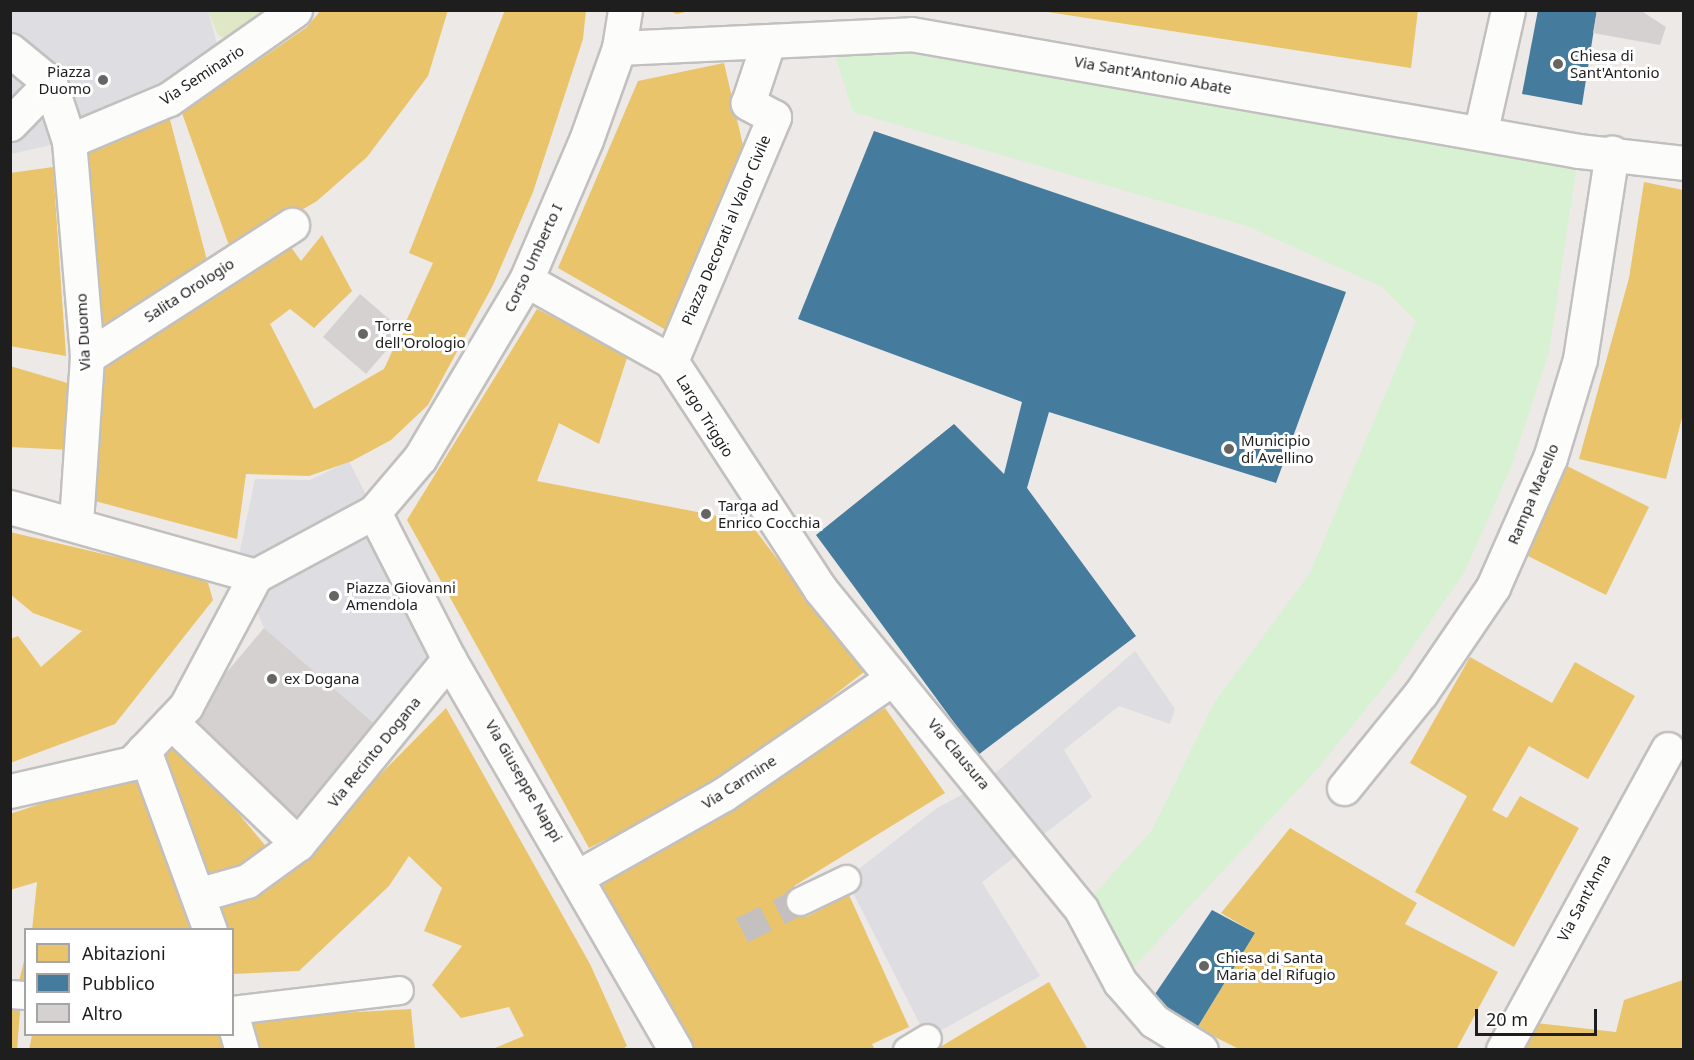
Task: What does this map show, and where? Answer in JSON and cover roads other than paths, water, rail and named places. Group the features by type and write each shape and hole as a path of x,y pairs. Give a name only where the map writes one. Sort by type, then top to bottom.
{"street":[{"name":"Via Seminario","path":"69,141 169,99 295,10"},
{"name":"Corso Umberto I","path":"374,512 420,458 526,279 619,48 625,10"},
{"path":"1481,130 1508,10"},
{"name":"Via Sant'Antonio Abate","path":"619,48 768,43 832,25 911,34 1683,164"},
{"name":"Piazza Decorati al Valor Civile","path":"671,362 774,117 748,103 768,43"},
{"path":"10,50 50,82 10,124"},
{"name":"Via Duomo","path":"50,82 69,141 87,357 76,524"},
{"name":"Rampa Macello","path":"1344,788 1421,693 1493,587 1550,458 1580,359 1612,153"},
{"name":"Salita Orologio","path":"87,357 291,225"},
{"name":"Largo Triggio","path":"526,279 671,362 738,493"},
{"name":"Via Clausura","path":"738,493 821,590 1081,909 1152,1035 1201,1050"},
{"path":"10,507 255,576"},
{"path":"10,791 132,763 186,706 255,576 374,512"},
{"name":"Via Giuseppe Nappi","path":"374,512 449,660 579,876 676,1050"},
{"name":"Via Recinto Dogana","path":"201,894 247,881 298,844 449,660"},
{"name":"Via Carmine","path":"579,876 724,794 893,678"},
{"path":"171,723 298,844"},
{"name":"Via Sant'Anna","path":"1503,1050 1668,749"},
{"path":"144,750 201,894 210,928"},
{"path":"800,901 846,879"},
{"path":"234,1010 399,990"},
{"path":"234,1023 242,1050"}],"tunnel":[{"path":"742,930 800,901"}],"place":[{"name":"Chiesa di Sant'Antonio","path":"1558,64"},
{"name":"Piazza Duomo","path":"103,80"},
{"name":"Torre dell'Orologio","path":"363,334"},
{"name":"Municipio di Avellino","path":"1229,449"},
{"name":"Targa ad Enrico Cocchia","path":"706,514"},
{"name":"Piazza Giovanni Amendola","path":"334,596"},
{"name":"ex Dogana","path":"272,679"},
{"name":"Chiesa di Santa Maria del Rifugio","path":"1204,966"}]}
